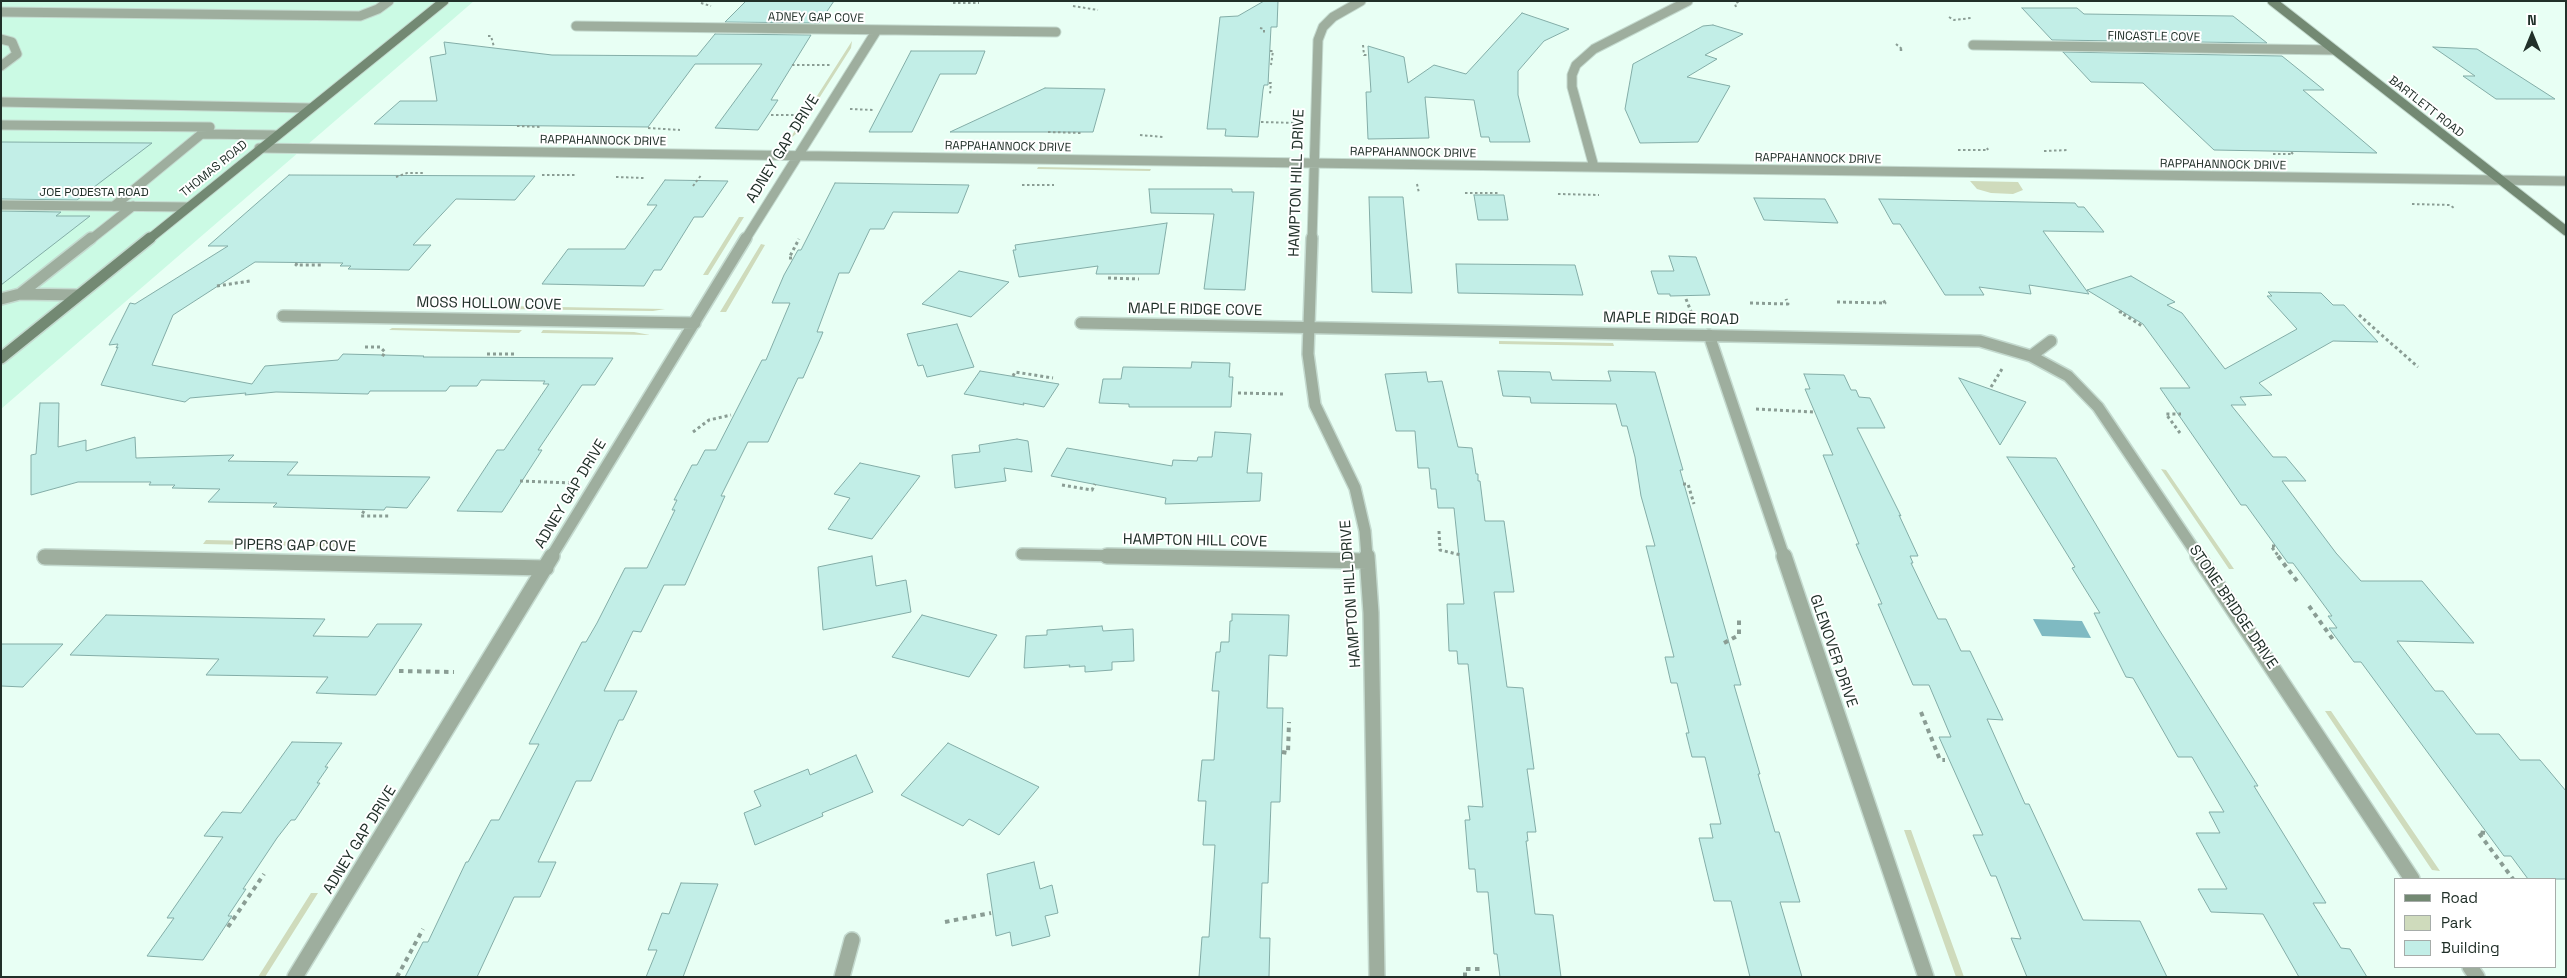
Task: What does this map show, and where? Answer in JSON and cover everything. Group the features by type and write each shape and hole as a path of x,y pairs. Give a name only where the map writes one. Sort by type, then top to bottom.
{"street":[{"path":"1,12 360,16 378,9 389,1"},
{"name":"THOMAS ROAD","path":"1,358 259,148 444,1"},
{"name":"HAMPTON HILL DRIVE","path":"1361,1 1333,17 1319,35 1308,370 1314,405 1355,488 1362,513 1371,622 1376,977"},
{"path":"1594,167 1572,87 1572,75 1576,65 1594,49 1688,1"},
{"name":"BARTLETT ROAD","path":"2272,1 2566,231"},
{"name":"ADNEY GAP COVE","path":"576,26 1056,32"},
{"name":"ADNEY GAP DRIVE","path":"295,977 797,156 877,30"},
{"path":"1,39 12,42 17,54 1,66"},
{"name":"FINCASTLE COVE","path":"1973,46 2334,50"},
{"path":"1,102 309,108"},
{"path":"1,125 210,127 114,206"},
{"path":"201,134 275,136"},
{"name":"RAPPAHANNOCK DRIVE","path":"259,148 2566,181"},
{"name":"JOE PODESTA ROAD","path":"1,205 188,206"},
{"path":"20,294 133,206"},
{"path":"1,298 20,294 78,295"},
{"name":"MOSS HOLLOW COVE","path":"283,316 695,323"},
{"name":"MAPLE RIDGE COVE","path":"1081,323 1308,327"},
{"name":"MAPLE RIDGE ROAD","path":"1308,327 1958,340 1980,341 2031,356"},
{"name":"GLENOVER DRIVE","path":"1709,335 1926,977"},
{"path":"2031,356 2051,341"},
{"name":"STONE BRIDGE DRIVE","path":"2031,356 2068,376 2098,407 2288,689 2411,878"},
{"name":"HAMPTON HILL COVE","path":"1022,554 1367,561"},
{"name":"PIPERS GAP COVE","path":"44,557 546,568"},
{"path":"842,977 852,940"}],"path":[{"path":"1736,7 1734,4 1739,1"},
{"path":"701,3 711,6"},
{"path":"953,3 979,4"},
{"path":"1073,6 1098,10"},
{"path":"1949,17 1954,20 1971,18"},
{"path":"1260,28 1264,29 1264,34"},
{"path":"488,36 491,36 494,47"},
{"path":"1896,44 1903,50 1899,50"},
{"path":"1363,45 1364,55 1367,55"},
{"path":"1270,51 1272,51 1271,65"},
{"path":"792,65 834,65"},
{"path":"1269,82 1271,82 1270,94"},
{"path":"848,109 874,110"},
{"path":"771,115 803,115"},
{"path":"1260,122 1300,123"},
{"path":"517,126 541,127"},
{"path":"648,128 680,130"},
{"path":"1048,132 1082,133"},
{"path":"1140,135 1163,137"},
{"path":"1958,150 1988,150 1987,148"},
{"path":"2044,151 2069,150"},
{"path":"2273,154 2293,154 2290,151"},
{"path":"396,177 408,173 423,173"},
{"path":"542,174 577,175"},
{"path":"616,177 644,178"},
{"path":"1022,185 1054,185"},
{"path":"1465,193 1500,193"},
{"path":"1558,194 1599,195"},
{"path":"2412,204 2450,205 2454,208"},
{"path":"792,258 789,258 799,239"},
{"path":"298,264 296,265 322,265"},
{"path":"1108,278 1139,279"},
{"path":"217,286 250,281"},
{"path":"1686,298 1694,319"},
{"path":"1837,302 1870,301 1885,303 1882,298"},
{"path":"1750,303 1788,304 1786,299"},
{"path":"2122,312 2120,312 2142,326"},
{"path":"2359,315 2418,367"},
{"path":"365,347 383,349 382,357"},
{"path":"487,354 514,354"},
{"path":"1991,387 2004,366"},
{"path":"1012,376 1015,372 1053,378"},
{"path":"1238,393 1283,394"},
{"path":"1753,409 1813,412"},
{"path":"2180,432 2166,414 2182,414"},
{"path":"693,432 709,420 731,415"},
{"path":"520,481 577,483"},
{"path":"1062,485 1092,490 1095,484"},
{"path":"1683,484 1688,484 1694,504"},
{"path":"364,511 361,516 390,516"},
{"path":"1439,531 1440,550 1447,550 1460,555"},
{"path":"2275,546 2271,546 2297,580"},
{"path":"2309,606 2334,642"},
{"path":"1724,643 1740,635 1739,619"},
{"path":"400,671 457,672"},
{"path":"1921,712 1940,760 1945,760"},
{"path":"1282,752 1288,753 1289,722"},
{"path":"2485,833 2478,832 2512,878"},
{"path":"228,926 264,874"},
{"path":"945,922 991,913"},
{"path":"397,977 423,929"},
{"path":"1465,977 1465,969 1480,969"}],"shaded area":[{"path":"1,1 474,1 1,409"}],"green space":[{"path":"852,41 851,48 797,133 789,140"},
{"path":"1038,167 1151,169 1150,171 1037,169"},
{"path":"1970,181 2018,182 2023,190 2013,194 1991,193 1977,189"},
{"path":"739,217 744,217 708,275 703,275"},
{"path":"761,244 765,245 726,312 720,312"},
{"path":"506,306 665,309 653,311 504,309"},
{"path":"392,328 522,330 519,333 389,330"},
{"path":"543,330 634,332 650,335 541,333"},
{"path":"1499,341 1613,343 1614,346 1499,344"},
{"path":"2161,469 2166,470 2234,569 2229,569"},
{"path":"206,540 354,543 351,547 203,544"},
{"path":"2325,711 2331,711 2440,871 2432,870"},
{"path":"1904,830 1911,830 1964,977 1956,977"},
{"path":"311,893 318,893 265,977 258,977"}],"water":[{"path":"2033,619 2082,621 2091,638 2042,636"}],"building":[{"path":"746,1 834,1 819,23 725,22"},
{"path":"1264,1 1278,1 1277,27 1271,27 1268,85 1264,85 1263,90 1258,137 1225,136 1226,129 1207,129 1220,17 1238,16"},
{"path":"2022,8 2077,8 2084,14 2233,16 2267,43 2052,40"},
{"path":"1522,13 1569,29 1544,41 1518,71 1518,95 1530,142 1490,142 1489,137 1481,137 1474,100 1425,97 1429,138 1368,139 1366,92 1371,92 1368,46 1404,57 1408,83 1434,65 1466,74"},
{"path":"1713,25 1743,34 1705,55 1717,59 1687,77 1730,86 1698,142 1640,143 1625,109 1633,64 1703,26"},
{"path":"715,34 811,35 771,100 778,100 758,130 715,128 762,64 695,64 648,127 374,124 400,101 437,101 430,57 446,54 444,42 552,55 697,56"},
{"path":"2433,47 2477,49 2555,99 2496,99 2463,76 2475,76"},
{"path":"911,51 985,51 976,74 940,74 912,132 869,132"},
{"path":"2063,52 2282,56 2324,90 2303,90 2377,153 2214,150 2143,83 2091,82"},
{"path":"1045,88 1105,89 1093,132 950,132"},
{"path":"1,142 152,143 77,200 1,199"},
{"path":"289,175 535,176 515,200 456,199 413,245 431,245 409,270 348,269 351,266 340,266 343,263 255,262 173,315 152,365 252,384 265,366 338,360 343,354 423,357 613,358 595,385 582,385 538,450 542,450 502,512 457,511 497,450 504,450 549,384 543,384 545,381 481,380 477,386 450,386 446,391 370,391 368,394 276,392 245,395 246,393 190,398 185,402 101,385 118,347 116,348 118,344 109,345 130,303 135,304 228,246 208,246"},
{"path":"665,180 728,181 703,217 694,217 661,270 654,270 644,286 542,284 568,249 625,249 657,205 647,205"},
{"path":"835,183 969,185 958,213 893,212 884,229 870,229 849,273 839,273 817,332 823,332 821,337 803,378 798,378 768,442 748,442 721,496 725,496 685,585 664,585 641,632 633,631 604,691 637,691 623,720 619,720 591,781 576,781 538,862 556,862 540,897 514,897 477,977 405,977 423,942 428,942 466,862 468,862 491,820 499,820 539,744 529,744 582,642 586,642 625,568 647,568 675,510 672,510 677,500 674,500 692,465 697,465 705,450 716,450 762,360 766,360 790,303 772,303 784,275 798,250 801,250"},
{"path":"1149,189 1232,189 1232,192 1254,192 1245,290 1204,289 1214,214 1151,213"},
{"path":"1474,195 1504,195 1508,220 1478,220"},
{"path":"1369,197 1403,197 1412,293 1372,292"},
{"path":"1754,198 1825,199 1838,223 1764,220"},
{"path":"1879,199 2075,203 2078,207 2084,207 2104,232 2043,231 2089,294 2029,285 2031,294 1979,287 1984,295 1945,295 1900,224 1893,224"},
{"path":"1,211 61,212 56,216 90,216 1,285"},
{"path":"1167,223 1159,274 1096,274 1098,266 1019,277 1013,250 1016,250 1015,245"},
{"path":"1669,256 1696,257 1710,295 1670,296 1670,294 1658,294 1651,271 1674,271"},
{"path":"1456,264 1575,265 1583,295 1458,293"},
{"path":"959,271 1009,282 971,317 922,304"},
{"path":"2131,276 2175,302 2167,305 2182,313 2225,369 2297,329 2267,296 2272,296 2268,292 2321,293 2333,305 2344,305 2378,342 2333,341 2259,383 2272,395 2240,397 2246,405 2231,405 2273,457 2286,457 2306,481 2282,481 2336,553 2361,581 2422,581 2474,643 2397,641 2435,691 2443,691 2476,734 2499,734 2520,760 2540,760 2566,791 2566,879 2527,878 2511,856 2504,856 2361,662 2354,662 2329,628 2337,628 2328,616 2332,616 2293,563 2288,563 2246,505 2241,505 2160,388 2190,388 2143,324 2087,290"},
{"path":"957,324 974,367 927,377 923,365 918,366 907,334"},
{"path":"1192,362 1230,363 1229,377 1233,377 1231,407 1129,407 1129,404 1099,403 1103,379 1121,379 1123,367 1191,368"},
{"path":"980,371 1059,384 1044,407 964,394"},
{"path":"1498,371 1550,372 1552,380 1611,381 1608,371 1655,372 1683,470 1680,470 1741,685 1734,685 1760,774 1758,774 1775,832 1779,832 1800,902 1780,902 1802,977 1750,977 1731,901 1714,901 1699,838 1713,838 1710,824 1721,824 1705,757 1692,757 1686,733 1689,733 1677,683 1671,683 1665,657 1674,657 1646,546 1655,546 1641,496 1635,457 1627,426 1622,426 1616,404 1531,403 1530,397 1503,396"},
{"path":"1426,372 1428,382 1442,381 1458,447 1472,448 1476,474 1478,474 1478,481 1480,481 1485,521 1504,521 1514,592 1494,592 1507,687 1523,688 1534,769 1527,769 1536,832 1527,832 1528,841 1526,841 1535,914 1553,915 1561,977 1500,977 1497,954 1494,954 1488,892 1477,892 1475,869 1469,869 1465,820 1470,820 1468,806 1483,807 1468,664 1458,664 1457,651 1449,651 1447,604 1464,604 1454,508 1438,508 1436,489 1431,489 1429,468 1418,468 1415,431 1396,431 1385,374"},
{"path":"1804,374 1844,375 1851,390 1856,390 1859,397 1870,398 1885,428 1857,428 1901,516 1899,515 1918,556 1910,556 1913,563 1911,563 1938,619 1946,619 1961,651 1970,651 2003,720 1987,719 2025,804 2029,804 2083,920 2140,921 2167,977 2027,977 2011,938 2021,939 1996,876 1991,876 1973,835 1983,835 1939,737 1951,737 1929,685 1913,685 1878,604 1882,604 1856,544 1859,544 1823,455 1833,455 1805,389 1810,389"},
{"path":"1959,378 2026,402 2000,445"},
{"path":"40,403 59,403 58,447 86,440 86,451 135,437 136,458 234,455 228,461 298,462 287,475 430,477 407,508 386,507 384,510 273,507 277,503 208,502 220,489 172,488 175,485 149,485 151,482 78,482 31,495 31,455 36,454"},
{"path":"1215,432 1251,434 1247,473 1262,473 1260,501 1165,504 1166,498 1051,476 1067,448 1172,466 1173,460 1197,461 1198,457 1212,457"},
{"path":"1017,439 1028,441 1032,472 1004,468 1006,481 955,488 952,455 980,452 979,445"},
{"path":"2007,457 2056,458 2158,628 2258,786 2254,786 2326,903 2313,903 2341,948 2350,949 2367,977 2299,977 2263,914 2211,912 2198,889 2227,889 2196,833 2220,833 2209,812 2224,812 2192,757 2178,757 2133,678 2126,677 2094,613 2100,613 2072,568 2075,567"},
{"path":"860,463 920,476 872,539 828,529 850,498 834,494"},
{"path":"872,556 876,586 906,580 911,612 823,630 818,567"},
{"path":"1232,614 1289,615 1287,656 1269,655 1267,708 1283,708 1280,802 1271,802 1268,883 1262,883 1260,938 1270,938 1269,977 1199,977 1202,937 1209,937 1215,845 1203,845 1206,801 1198,801 1202,760 1214,760 1219,691 1212,691 1216,652 1220,652 1221,642 1229,642"},
{"path":"106,615 325,619 313,636 368,637 377,624 422,624 376,695 338,694 316,693 328,677 206,675 219,659 70,655"},
{"path":"922,615 997,635 969,677 892,657"},
{"path":"1102,626 1103,631 1133,629 1134,661 1112,662 1112,670 1085,672 1085,666 1069,667 1070,665 1024,668 1026,636 1047,635 1047,630"},
{"path":"1,644 63,644 23,687 1,686"},
{"path":"292,742 342,743 325,767 328,767 317,783 320,783 295,820 291,820 277,838 243,889 246,889 228,916 232,916 203,960 147,956 174,918 167,918 223,837 204,836 222,812 241,813"},
{"path":"948,743 1039,787 999,835 969,819 963,826 901,795"},
{"path":"856,755 873,792 822,813 823,816 755,845 744,813 761,806 754,791 808,769 810,775"},
{"path":"1034,862 1040,889 1052,885 1058,913 1045,916 1050,936 1012,946 1010,932 996,936 987,874"},
{"path":"681,883 718,884 683,977 646,977 657,950 648,950 662,913 669,914"}]}
